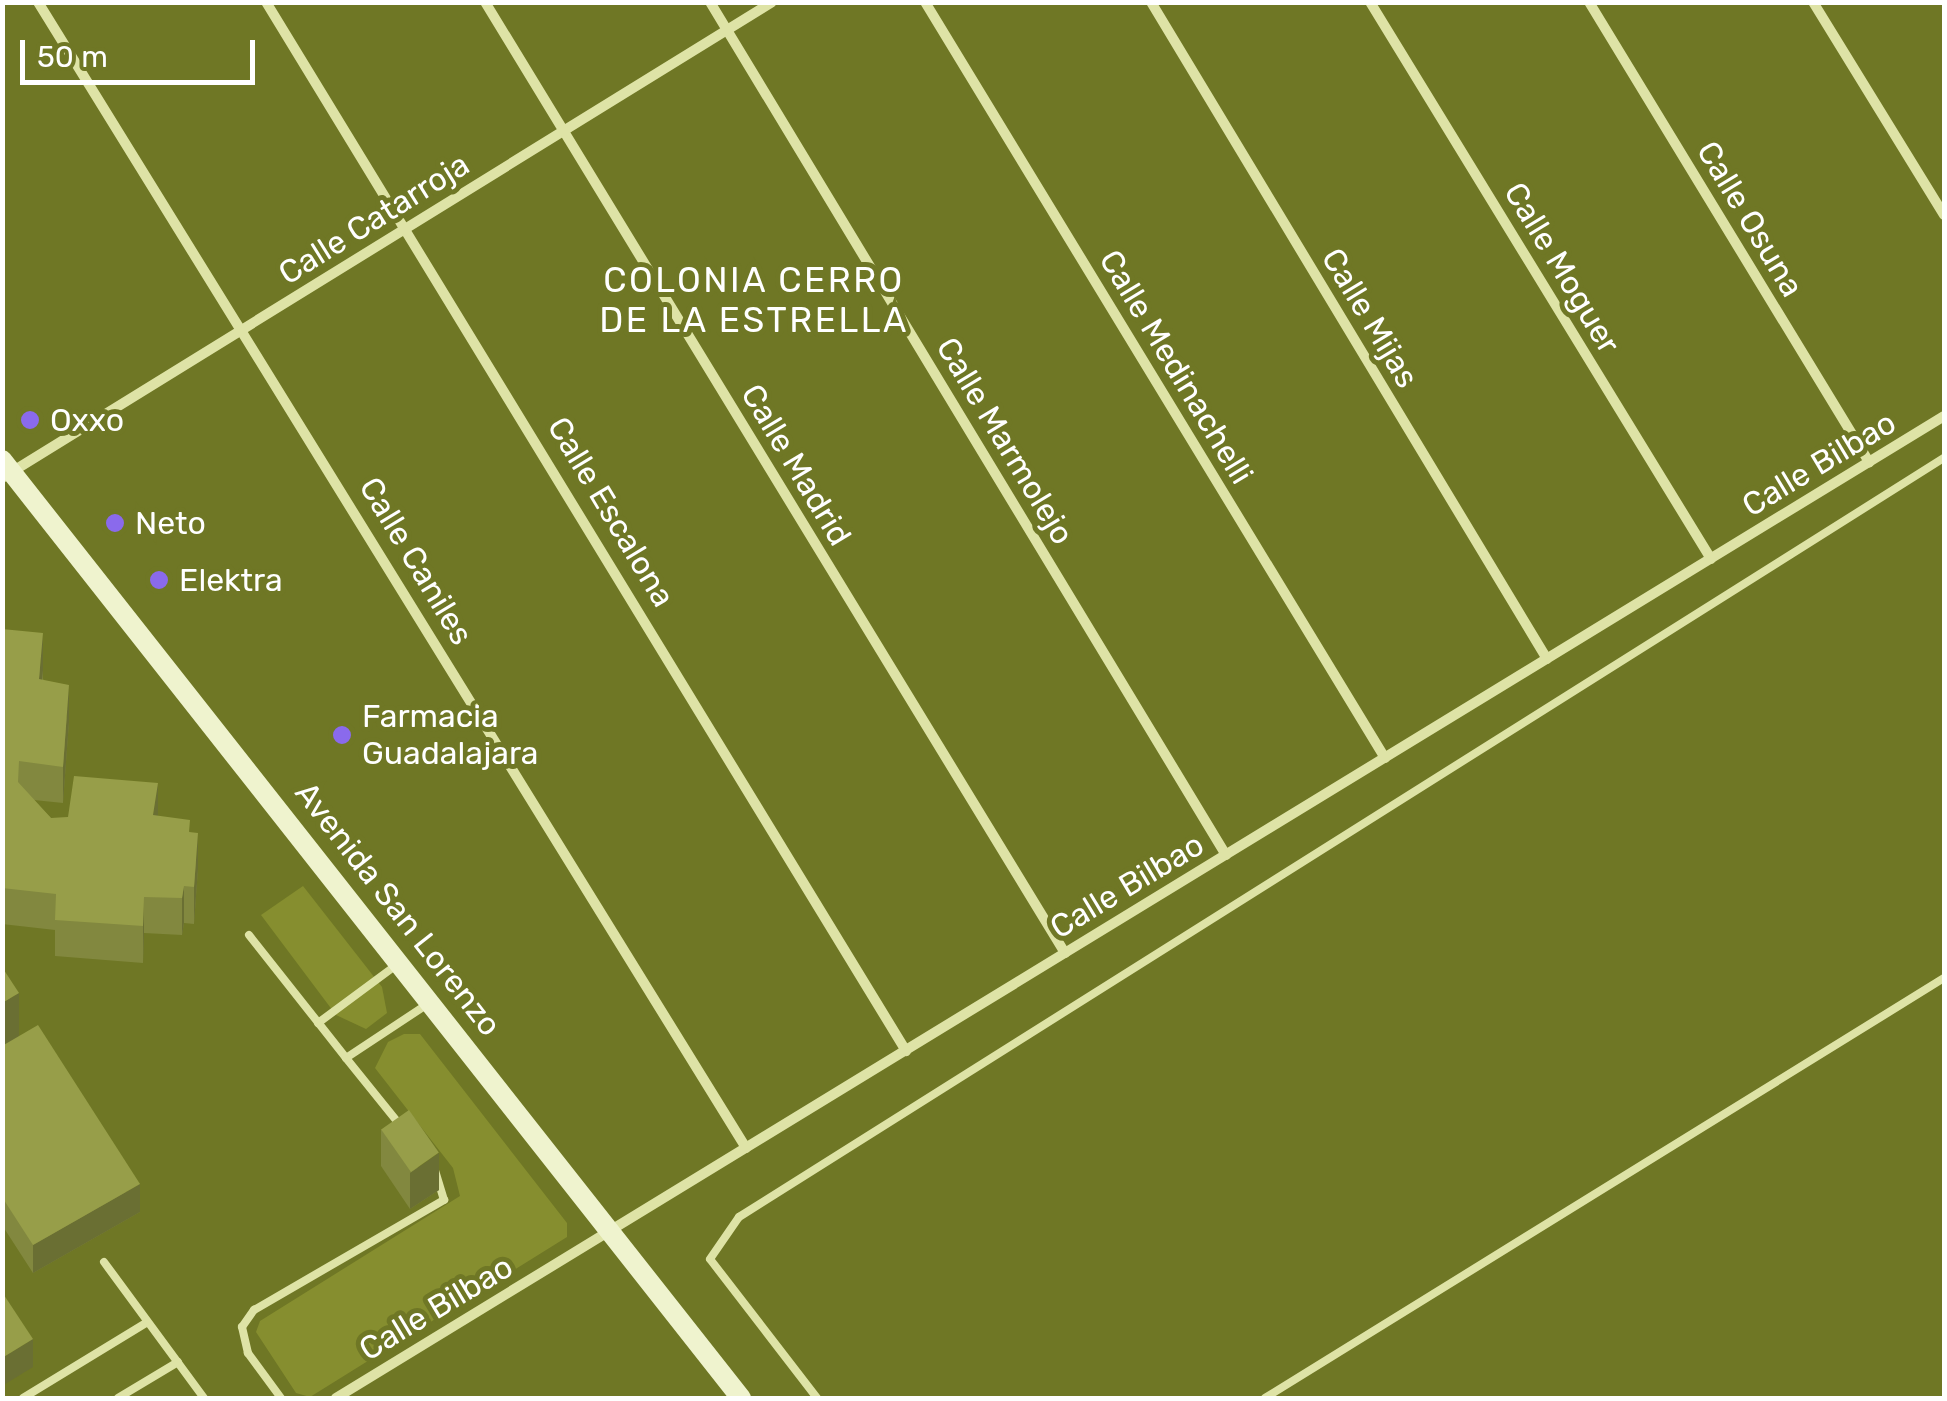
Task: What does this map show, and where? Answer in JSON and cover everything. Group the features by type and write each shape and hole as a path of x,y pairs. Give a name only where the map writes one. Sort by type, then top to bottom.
{"main road":[{"name":"Avenida San Lorenzo","path":"6,470 433,1000 741,1398"}],"street":[{"name":"Calle Caniles","path":"38,2 244,328 746,1148"},
{"name":"Calle Escalona","path":"266,2 410,226 906,1050"},
{"name":"Calle Madrid","path":"485,2 1065,954"},
{"name":"Calle Marmolejo","path":"710,2 1226,855"},
{"name":"Calle Catarroja","path":"6,470 772,2"},
{"name":"Calle Medinachelli","path":"926,2 1385,758"},
{"name":"Calle Mijas","path":"1151,2 1547,659"},
{"name":"Calle Moguer","path":"1370,2 1711,559"},
{"name":"Calle Osuna","path":"1589,2 1869,462"},
{"path":"1813,2 1944,215"},
{"name":"Calle Bilbao","path":"336,1398 1944,416"}],"lane":[{"path":"817,1398 710,1259 739,1217 1944,458"},
{"path":"249,935 415,1144"},
{"path":"318,1023 402,961"},
{"path":"1265,1398 1944,978"},
{"path":"346,1058 433,1000"},
{"path":"281,1398 248,1353 242,1327 254,1310 444,1200 427,1158"},
{"path":"104,1262 204,1398"},
{"path":"23,1398 146,1323"},
{"path":"118,1398 178,1362"}],"green space":[{"path":"303,886 382,987 387,1013 366,1029 336,1015 261,915"},
{"path":"404,1034 420,1034 567,1223 567,1237 310,1397 296,1393 256,1332 260,1321 460,1196 453,1168 375,1068 388,1042"}],"building":[{"path":"2,629 43,633 39,679 69,685 63,767 19,761 18,782 51,818 68,817 74,776 158,783 153,815 190,820 189,832 198,833 194,887 184,886 182,898 144,897 143,926 55,920 56,894 2,888"},
{"path":"2,967 19,993 2,1003"},
{"path":"38,1025 140,1184 33,1245 2,1197 2,1046"},
{"path":"409,1110 439,1153 411,1172 381,1130"},
{"path":"2,1292 33,1339 2,1358"}],"place":[{"name":"Oxxo","path":"30,420"},
{"name":"Neto","path":"115,523"},
{"name":"Elektra","path":"159,580"},
{"name":"Farmacia Guadalajara","path":"342,735"}],"district":[{"name":"COLONIA CERRO DE LA ESTRELLA","path":"754,300"}]}
